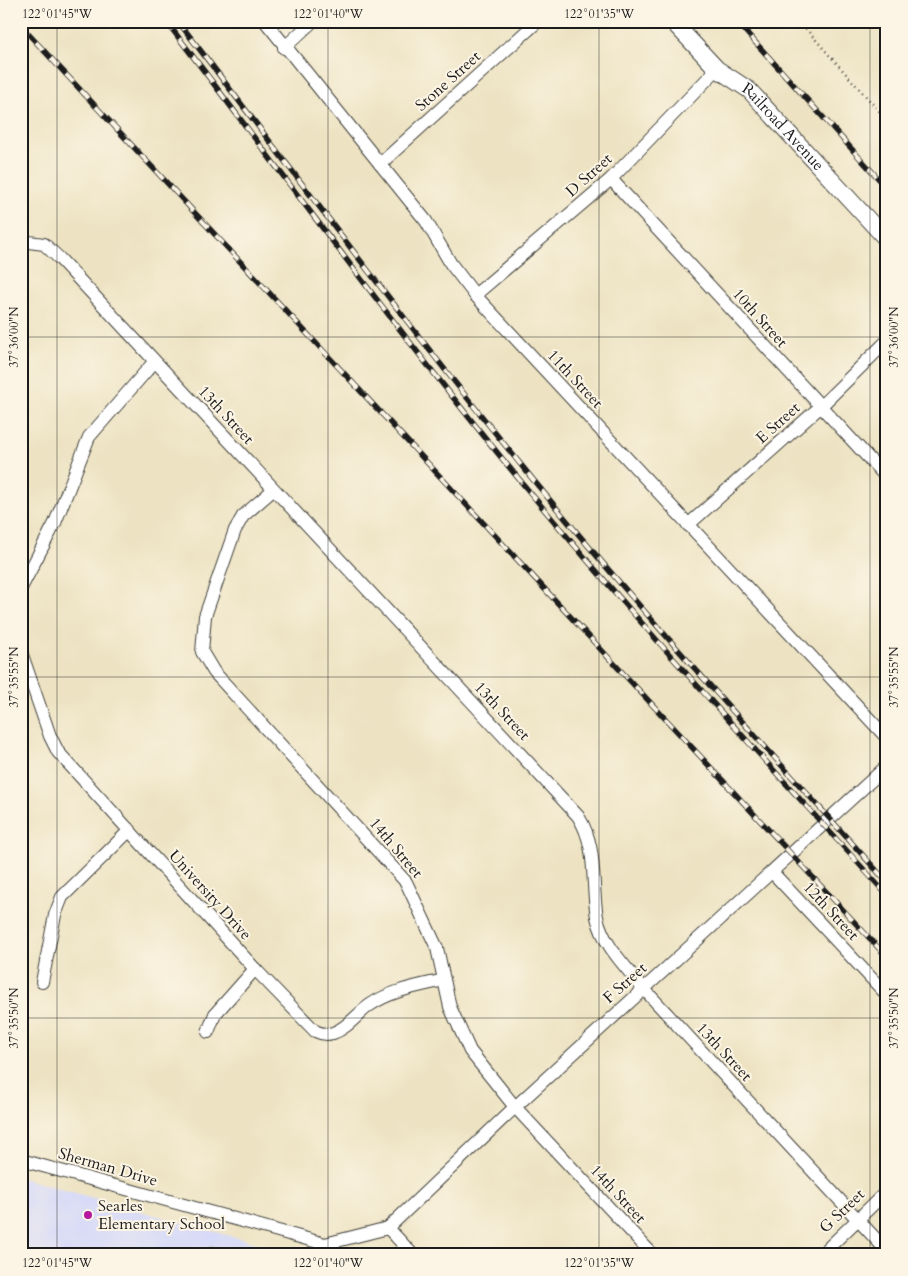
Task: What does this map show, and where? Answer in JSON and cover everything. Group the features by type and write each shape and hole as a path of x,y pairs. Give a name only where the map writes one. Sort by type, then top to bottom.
{"street":[{"name":"11th Street","path":"265,21 284,48 426,221 451,264 475,295 887,738"},
{"path":"284,48 313,21"},
{"name":"Stone Street","path":"380,164 538,21"},
{"name":"Railroad Avenue","path":"672,21 717,69 749,90 887,240"},
{"name":"D Street","path":"475,295 611,179 717,69"},
{"name":"10th Street","path":"611,179 887,478"},
{"name":"13th Street","path":"21,241 44,244 578,816 585,827 590,843 597,918 612,951 643,988 887,1252"},
{"name":"E Street","path":"688,525 820,407 887,341"},
{"path":"21,588 55,523 89,437 154,362"},
{"name":"14th Street","path":"273,490 243,516 234,530 205,616 202,652 214,672 406,882 437,948 450,1007 470,1051 515,1107 653,1255"},
{"name":"University Drive","path":"21,652 50,736 58,752 255,969 320,1034 330,1034 339,1030 370,1005 394,992 444,980"},
{"name":"F Street","path":"388,1228 643,988 887,766"},
{"path":"42,982 55,914 62,897 130,830"},
{"name":"12th Street","path":"772,872 887,995"},
{"path":"208,1032 215,1014 255,969"},
{"name":"Sherman Drive","path":"21,1160 325,1244 388,1228"},
{"name":"G Street","path":"821,1255 887,1191"},
{"path":"388,1228 413,1255"}],"path":[{"path":"799,21 887,120"}],"shaded area":[{"name":"Searles Elementary School","path":"21,1178 288,1252 303,1255 21,1255"}],"green space":[{"path":"210,1246 242,1255 207,1255"}],"waterway":[{"path":"21,27 26,21"}],"railway":[{"path":"166,21 435,375 528,490 660,644 887,895"},
{"path":"178,21 399,311 535,482 665,634 887,882"},
{"path":"736,21 887,188"},
{"path":"21,26 887,957"}],"place":[{"name":"Searles Elementary School","path":"88,1215"}]}
